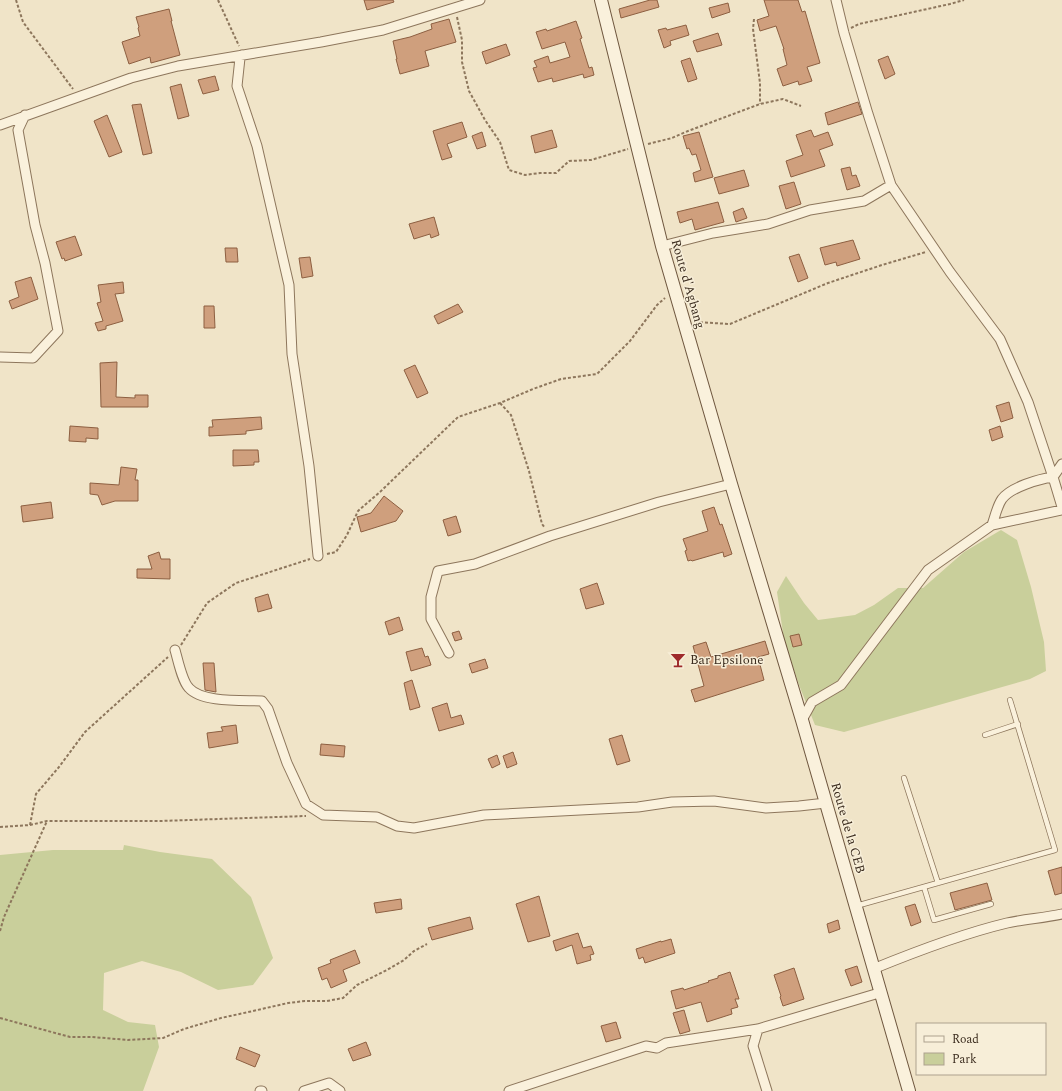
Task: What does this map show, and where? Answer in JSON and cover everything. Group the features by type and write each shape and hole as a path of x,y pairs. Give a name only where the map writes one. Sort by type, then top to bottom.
{"main road":[{"name":"Route d'Agbang","path":"601,0 662,246 758,573"},
{"name":"Route de la CEB","path":"758,573 856,906 879,993 909,1091"}],"street":[{"path":"0,125 131,78 178,66 383,30 480,0"},
{"path":"836,0 844,33 891,186 935,250 1000,339 1028,402 1062,507"},
{"path":"242,55 240,58 237,86 256,146 289,285 292,354 309,466 318,556"},
{"path":"0,357 33,358 58,331 45,263 35,224 18,130 25,115"},
{"path":"662,246 713,233 768,224 810,210 864,201 891,186"},
{"path":"992,525 1003,498 1016,488 1041,479 1053,477 1062,464"},
{"path":"449,653 431,619 431,598 438,572 475,564 550,536 659,502 731,484"},
{"path":"802,720 812,702 842,685 928,570 992,525 1062,510"},
{"path":"175,650 180,668 189,688 198,694 225,700 262,701 268,710 287,763 306,804 323,815 377,817 397,826 414,828 484,815 638,807 672,802 714,801 766,808 826,803"},
{"path":"873,969 958,936 1008,923 1062,914"},
{"path":"509,1091 646,1046 657,1048 666,1043 758,1028 879,993"},
{"path":"758,1028 753,1046 767,1091"},
{"path":"304,1091 329,1083 340,1091"}],"lane":[{"path":"856,906 1054,850 1010,700"},
{"path":"985,735 1018,724"},
{"path":"904,778 938,883"},
{"path":"924,887 934,920 992,904"}],"path":[{"path":"16,0 23,22 78,96"},
{"path":"218,0 242,55"},
{"path":"844,33 859,24 964,0"},
{"path":"455,8 462,40 462,62 469,91 485,120 500,142 509,170 525,175 556,173 569,161 591,160 672,138 760,104 783,98 801,106"},
{"path":"754,18 753,28 760,83 760,104"},
{"path":"684,321 730,324 828,283 882,265 935,250"},
{"path":"500,403 511,415 529,471 542,524 550,536"},
{"path":"30,825 47,821 160,821 323,815"},
{"path":"0,931 4,917 47,821"},
{"path":"0,1018 70,1038 92,1037 128,1040 163,1038 184,1029 221,1018 288,1003 327,1001 343,998 357,985 388,970 404,960 414,951 427,944"}],"green space":[{"path":"1001,530 1017,540 1031,587 1044,642 1046,671 1030,679 844,732 815,725 799,685 784,640 777,592 786,576 804,603 818,620 855,615 874,605 898,588 923,588 964,552"},
{"path":"124,845 160,852 212,859 251,897 273,958 253,985 218,990 181,972 142,961 104,973 103,1010 128,1022 155,1025 159,1047 143,1091 0,1091 0,855 53,850 123,850"}],"building":[{"path":"364,0 393,0 394,2 367,10"},
{"path":"650,0 657,0 659,7 621,18 619,9"},
{"path":"764,0 798,0 802,12 805,11 820,63 807,67 812,81 799,85 798,81 783,86 777,69 787,65 784,49 776,26 760,31 757,20 769,16"},
{"path":"728,3 730,12 712,18 709,8"},
{"path":"169,9 180,55 151,63 150,57 129,64 122,42 140,36 136,17"},
{"path":"449,19 456,42 425,51 429,66 400,74 393,41 432,29 431,24"},
{"path":"576,21 582,38 580,39 589,68 592,67 594,75 584,78 583,74 553,82 552,78 538,82 533,68 537,67 534,61 548,56 550,63 570,57 565,42 542,49 536,32 546,29 547,31"},
{"path":"686,25 689,35 670,41 671,45 664,48 658,30 666,28 667,30"},
{"path":"718,33 722,45 697,52 693,41"},
{"path":"506,44 510,55 486,64 482,52"},
{"path":"888,56 895,74 885,79 878,60"},
{"path":"690,58 697,79 688,82 681,61"},
{"path":"215,76 219,90 203,94 198,80"},
{"path":"181,84 189,116 178,119 170,87"},
{"path":"858,102 862,114 828,125 825,113"},
{"path":"141,104 152,153 143,155 132,105"},
{"path":"107,115 122,152 109,157 94,121"},
{"path":"462,122 467,137 447,144 452,157 442,160 433,131"},
{"path":"552,130 557,147 535,153 531,136"},
{"path":"811,130 814,137 828,132 833,145 819,150 825,166 791,177 786,161 803,155 796,135"},
{"path":"482,132 486,146 477,149 472,136"},
{"path":"699,132 713,177 695,182 693,173 701,170 696,154 692,155 689,148 687,149 683,136"},
{"path":"850,167 852,176 856,175 860,186 847,190 841,169"},
{"path":"744,170 749,186 719,194 714,178"},
{"path":"794,182 801,204 786,209 779,186"},
{"path":"718,202 724,222 695,230 692,219 680,223 677,212"},
{"path":"743,208 747,218 736,222 733,212"},
{"path":"434,217 439,235 431,238 430,234 414,239 409,224"},
{"path":"75,236 82,255 65,261 64,258 62,259 56,242"},
{"path":"853,240 860,259 837,266 836,262 825,265 820,248"},
{"path":"225,248 237,248 238,262 226,262"},
{"path":"799,254 808,278 798,282 789,257"},
{"path":"310,257 313,276 302,278 299,258"},
{"path":"31,277 38,299 12,309 9,301 19,297 15,282"},
{"path":"123,282 124,293 115,294 123,321 106,326 106,329 98,331 95,323 103,321 97,303 101,302 98,285"},
{"path":"458,304 463,312 438,324 434,316"},
{"path":"204,306 214,306 215,328 204,328"},
{"path":"117,362 116,397 135,398 135,395 148,395 148,407 101,407 100,363"},
{"path":"415,365 428,393 417,398 404,370"},
{"path":"1009,402 1013,418 1001,422 996,406"},
{"path":"261,417 262,429 246,431 246,434 209,436 209,427 213,427 212,420"},
{"path":"70,426 98,428 98,439 86,438 86,442 69,441"},
{"path":"1000,426 1003,437 992,441 989,430"},
{"path":"233,450 258,450 259,462 254,462 254,465 233,466"},
{"path":"121,467 137,469 135,480 138,480 138,501 115,501 102,505 98,495 90,494 90,483 119,485"},
{"path":"384,496 403,511 396,521 361,532 357,517 371,513"},
{"path":"51,502 53,518 23,522 21,506"},
{"path":"714,507 720,525 722,524 732,554 724,557 723,552 688,561 685,551 687,550 683,539 708,531 702,511"},
{"path":"456,516 461,532 448,536 443,520"},
{"path":"159,552 161,559 170,559 170,579 137,578 137,569 152,569 148,556"},
{"path":"597,583 604,604 586,609 580,589"},
{"path":"268,594 272,608 258,612 255,598"},
{"path":"399,617 403,630 389,635 385,622"},
{"path":"459,631 462,639 455,641 452,633"},
{"path":"799,634 802,645 793,647 790,636"},
{"path":"765,641 769,654 758,657 764,680 695,702 691,690 704,686 693,646 706,642 711,657"},
{"path":"422,648 425,657 428,656 431,665 411,671 406,652"},
{"path":"485,659 488,668 472,673 469,664"},
{"path":"203,663 214,663 216,692 205,690"},
{"path":"412,680 420,707 410,710 404,683"},
{"path":"447,703 451,718 461,715 464,724 439,731 432,708"},
{"path":"236,725 238,743 209,748 207,733 223,731 221,727"},
{"path":"622,735 630,761 617,765 609,739"},
{"path":"321,744 345,746 344,757 320,755"},
{"path":"513,752 517,764 507,768 503,756"},
{"path":"497,755 500,764 492,768 488,759"},
{"path":"1062,867 1062,893 1055,895 1048,871"},
{"path":"987,883 992,900 955,910 950,893"},
{"path":"539,896 550,936 528,942 516,904"},
{"path":"401,899 402,909 376,913 374,903"},
{"path":"915,904 921,922 911,926 905,907"},
{"path":"470,917 473,929 432,940 428,928"},
{"path":"838,920 840,929 829,933 827,924"},
{"path":"578,933 583,948 591,946 594,954 590,955 591,960 577,964 572,945 556,951 553,941"},
{"path":"671,939 675,953 645,963 643,957 639,959 636,949"},
{"path":"355,950 360,963 343,970 347,981 331,988 327,978 322,980 318,968 331,963 330,960"},
{"path":"857,966 862,982 851,986 845,970"},
{"path":"794,968 804,999 783,1006 774,975"},
{"path":"730,972 739,999 735,999 738,1007 731,1009 732,1014 707,1022 701,1002 676,1009 671,991 683,988 684,990 709,982 708,981 718,978 718,976"},
{"path":"684,1010 690,1031 680,1034 673,1013"},
{"path":"616,1022 621,1038 606,1042 601,1026"},
{"path":"366,1042 371,1055 353,1061 348,1049"},
{"path":"240,1047 260,1055 255,1067 236,1059"}],"place":[{"name":"Bar Epsilone","path":"678,660"}]}
